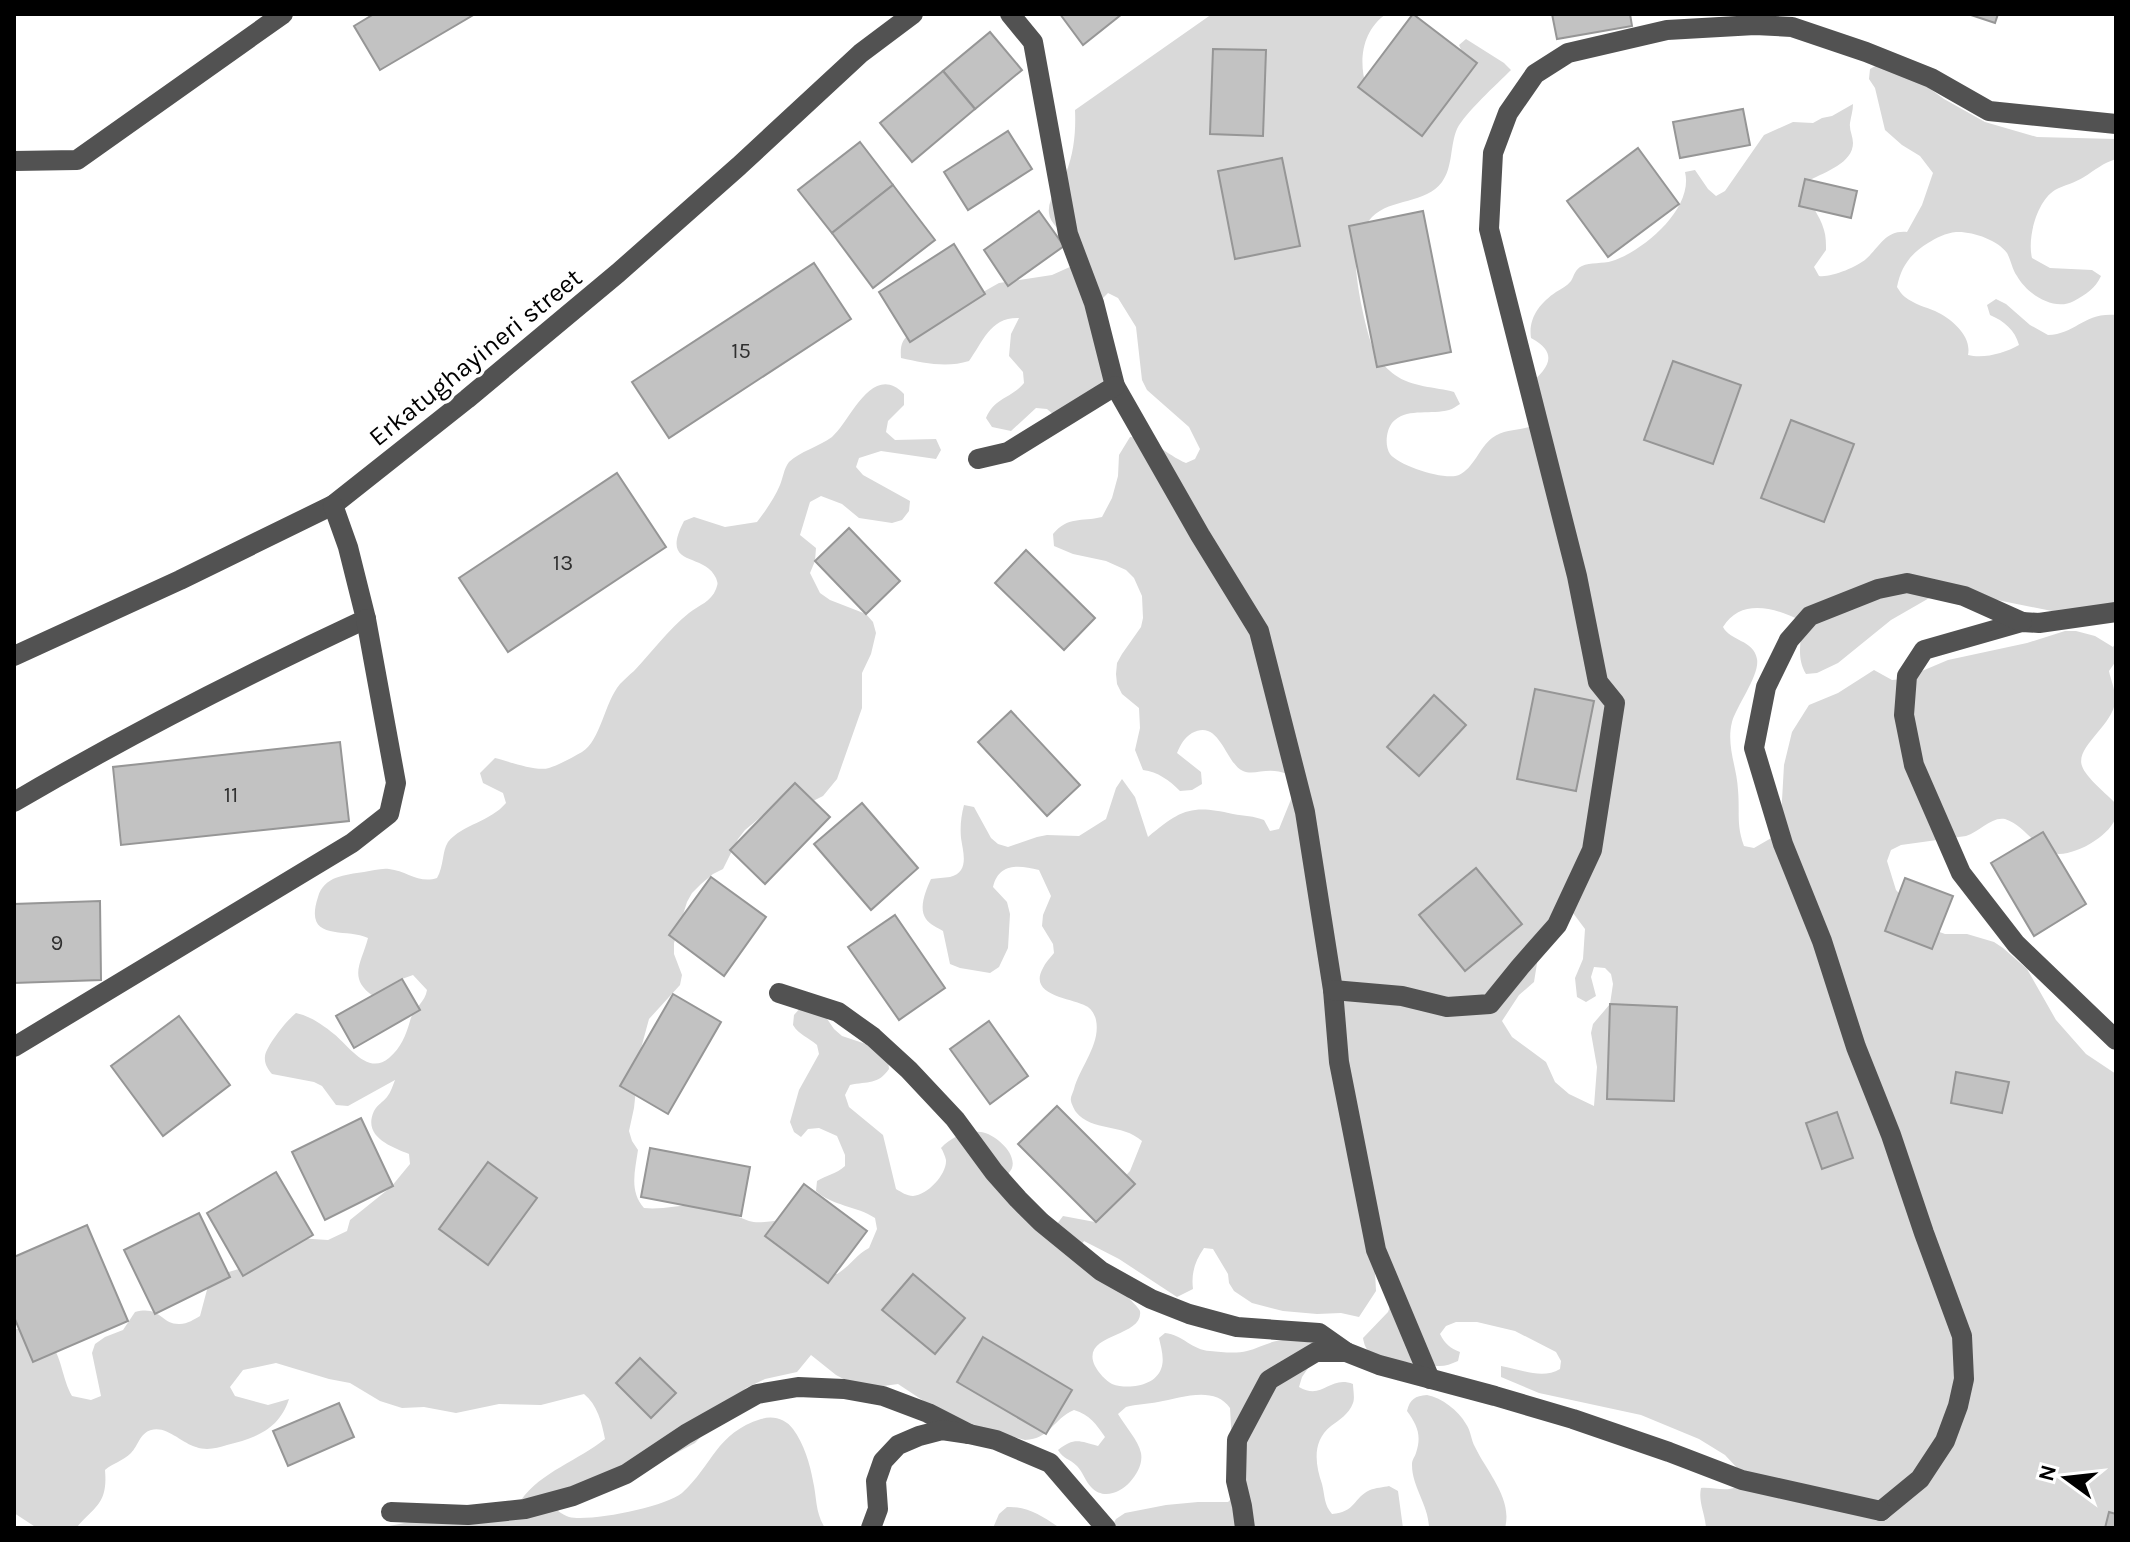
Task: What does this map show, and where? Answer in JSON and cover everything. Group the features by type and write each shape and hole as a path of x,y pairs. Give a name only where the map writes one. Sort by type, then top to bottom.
{"street":[{"path":"14,161 77,160 283,14"},
{"name":"Erkatughayineri street","path":"14,656 333,505 618,273 861,53 913,14"},
{"path":"1010,14 1033,42 1068,234 1094,303 1115,386 1259,631 1305,812 1333,990 1339,1062 1376,1250 1430,1379"},
{"path":"1333,990 1402,996 1447,1007 1490,1004 1557,925 1592,850 1615,703 1598,682 1577,576 1489,229 1493,153 1508,113 1535,74 1568,53 1667,30 1755,25 1792,27 1931,78 1989,111 2116,124"},
{"path":"978,459 1008,452 1115,386"},
{"path":"14,1047 352,843 389,814 396,783 366,619 348,547 333,505"},
{"path":"779,993 838,1012 873,1037 955,1119 994,1172 1041,1222 1101,1271 1151,1299 1189,1314 1237,1327 1319,1333 1346,1352 1379,1365 1573,1419 1742,1480 1883,1519 1920,1479 1945,1441 1964,1379 1962,1336 1891,1135 1856,1047 1822,941 1783,844 1754,748 1766,687 1789,640 1810,616 1878,589 1907,583 1964,596 2022,622"},
{"path":"2116,612 2039,623 2022,622 1924,650 1907,676 1904,715 1914,765 1961,873 2016,944 2116,1040"},
{"path":"14,802 92,756 366,619"},
{"path":"1245,1528 1236,1481 1237,1440 1269,1380 1316,1352 1346,1352"},
{"path":"391,1512 468,1515 525,1509 573,1496 626,1474 686,1434 757,1394 798,1387 844,1389 883,1396 928,1413 969,1434"},
{"path":"871,1528 878,1509 876,1481 883,1461 898,1445 942,1430 996,1440 1050,1463 1106,1528"}],"shaded area":[{"path":"1212,14 1386,14 1372,28 1364,46 1366,86 1463,54 1459,45 1466,39 1504,63 1511,70 1457,129 1448,170 1442,182 1427,194 1389,207 1372,217 1364,230 1356,256 1365,319 1379,359 1401,379 1454,392 1460,404 1449,410 1407,414 1395,420 1387,436 1389,452 1412,468 1444,476 1459,475 1469,468 1492,438 1532,426 1529,385 1548,361 1546,350 1531,338 1531,324 1540,306 1569,283 1580,267 1625,256 1652,238 1682,200 1686,186 1685,172 1695,170 1716,196 1725,191 1764,135 1793,122 1813,123 1853,104 1850,126 1852,150 1837,166 1810,180 1808,187 1810,200 1825,232 1826,243 1826,250 1814,267 1819,276 1843,271 1866,259 1888,236 1907,232 1922,205 1933,173 1920,156 1885,130 1875,88 1869,79 1870,69 1879,64 1910,74 1944,99 1985,122 2037,137 2116,139 2116,159 2049,195 2038,211 2032,231 2032,258 2050,268 2092,270 2101,276 2086,293 2066,304 2050,303 2027,289 2003,248 1984,237 1962,232 1941,236 1911,256 1897,287 1908,299 1954,323 1967,341 1968,355 1974,356 1994,354 2019,345 2008,327 1990,315 1987,305 1996,299 2048,335 2066,331 2096,317 2116,315 2116,608 2077,616 1997,600 1931,597 1891,620 1838,663 1817,673 1806,674 1800,655 1803,622 1760,608 1739,612 1723,627 1747,644 1757,659 1755,673 1730,731 1740,831 1744,846 1754,848 1773,837 1781,818 1784,765 1792,732 1809,705 1838,693 1874,670 1892,680 1903,679 1948,660 2027,643 2065,631 2095,636 2113,647 2116,642 2116,661 2109,671 2115,694 2113,711 2081,759 2088,776 2116,804 2116,816 2107,831 2078,850 2058,854 2044,849 2011,822 2000,819 1966,836 1901,845 1891,850 1887,861 1896,890 1934,930 1945,934 1967,934 2003,948 2027,969 2056,1020 2086,1054 2116,1074 2116,1528 1706,1528 1701,1488 1737,1487 1739,1470 1725,1455 1699,1439 1641,1415 1539,1393 1501,1377 1501,1366 1538,1374 1560,1369 1561,1361 1556,1352 1515,1331 1477,1322 1456,1322 1446,1326 1440,1334 1448,1345 1460,1352 1458,1361 1439,1366 1395,1360 1371,1353 1363,1340 1388,1312 1391,1304 1375,1271 1376,1291 1359,1317 1341,1313 1283,1311 1252,1303 1234,1291 1213,1249 1204,1248 1198,1258 1193,1272 1193,1289 1177,1297 1119,1259 1084,1241 1079,1249 1140,1311 1139,1320 1132,1326 1096,1347 1093,1355 1095,1366 1105,1379 1126,1387 1153,1379 1162,1365 1159,1338 1165,1333 1204,1350 1224,1352 1243,1352 1283,1340 1314,1343 1313,1361 1299,1387 1314,1391 1338,1383 1353,1384 1351,1407 1325,1432 1318,1446 1318,1469 1327,1507 1332,1514 1346,1511 1370,1490 1389,1486 1398,1491 1403,1528 1111,1528 1116,1519 1125,1513 1166,1505 1228,1502 1235,1495 1230,1408 1223,1401 1197,1395 1126,1407 1118,1414 1139,1448 1140,1465 1126,1486 1106,1494 1091,1487 1077,1466 1058,1450 1077,1441 1098,1446 1105,1437 1092,1420 1080,1412 1074,1410 1040,1436 1025,1440 951,1419 898,1384 876,1387 855,1385 836,1375 811,1355 797,1372 765,1379 746,1388 695,1443 671,1456 578,1491 558,1511 569,1517 593,1517 644,1508 673,1498 692,1482 724,1441 746,1425 770,1417 787,1423 800,1441 825,1528 379,1528 521,1500 550,1474 605,1439 596,1408 584,1394 541,1405 499,1404 456,1413 424,1407 402,1408 380,1401 350,1383 276,1363 243,1370 230,1387 235,1396 268,1405 289,1399 279,1418 265,1431 208,1449 191,1445 162,1430 151,1430 144,1434 128,1456 105,1470 102,1497 76,1528 37,1528 14,1513 14,1330 20,1328 49,1341 72,1396 91,1400 101,1396 92,1353 95,1344 123,1330 135,1312 150,1311 174,1323 193,1320 200,1316 212,1277 242,1268 297,1238 328,1240 347,1231 350,1220 391,1187 410,1164 409,1154 381,1140 372,1128 374,1111 388,1095 395,1080 348,1106 336,1105 322,1086 272,1074 266,1064 269,1046 296,1013 321,1024 359,1057 374,1064 381,1063 400,1046 412,1016 426,995 427,990 413,975 373,996 365,989 360,983 358,969 368,938 321,927 316,921 315,912 321,890 336,878 383,869 424,879 437,878 448,842 506,803 503,793 483,783 480,773 495,758 543,769 582,752 594,739 620,684 674,627 708,600 716,589 717,581 710,570 680,553 678,536 684,521 694,517 725,527 757,522 775,495 789,462 832,437 863,398 882,385 892,386 904,394 904,405 888,421 886,432 895,440 936,439 941,450 936,459 881,451 859,458 856,467 863,475 910,501 909,511 902,520 892,523 859,518 842,504 821,496 810,502 800,535 816,548 810,573 820,593 866,614 873,622 876,633 862,673 862,708 837,779 823,796 772,810 762,816 738,839 723,869 701,884 687,902 674,943 674,954 682,975 680,985 649,1019 640,1052 629,1131 638,1150 634,1180 636,1195 644,1208 702,1205 753,1222 781,1220 828,1271 837,1274 869,1248 877,1229 875,1218 829,1200 816,1191 817,1181 845,1166 845,1155 837,1136 819,1128 808,1129 801,1137 794,1132 790,1122 799,1090 819,1054 817,1045 793,1025 794,1015 802,1006 821,1010 842,1036 872,1046 888,1059 889,1069 881,1078 850,1085 845,1095 849,1107 883,1135 896,1189 911,1196 925,1192 936,1183 945,1166 941,1148 959,1135 981,1132 998,1140 1011,1156 1012,1168 1004,1178 1057,1224 1063,1216 1095,1222 1102,1215 1114,1188 1130,1171 1142,1141 1126,1132 1090,1122 1076,1112 1072,1103 1071,1096 1096,1038 1096,1020 1088,1007 1054,994 1041,985 1043,968 1054,953 1053,944 1042,926 1051,896 1039,870 1010,868 996,879 993,887 1007,902 1010,914 1008,948 999,967 990,973 950,964 943,931 929,923 924,915 924,899 931,879 950,877 963,866 961,817 964,805 974,807 991,838 1008,847 1047,835 1079,836 1106,819 1122,779 1135,797 1148,837 1178,815 1196,810 1256,818 1264,820 1270,831 1279,829 1294,792 1287,774 1243,771 1209,731 1192,733 1177,753 1201,772 1202,784 1192,790 1180,791 1163,777 1143,770 1135,750 1140,728 1139,708 1122,694 1116,674 1117,663 1141,627 1142,596 1134,578 1126,570 1054,546 1053,534 1064,524 1102,517 1112,498 1119,455 1130,437 1152,443 1186,463 1195,459 1200,449 1189,427 1147,390 1142,380 1136,327 1118,298 1108,293 1100,301 1105,379 1074,413 1055,416 1047,409 1036,408 1011,431 992,427 986,418 994,406 1024,383 1023,372 1009,356 1011,334 1019,318 994,326 969,361 944,364 901,358 902,343 912,332 999,283 1052,275 1072,266 1069,237 1054,224 1049,208 1071,158 1075,110","holes":["1573,913 1585,929 1583,959 1575,978 1577,997 1586,1002 1596,996 1591,977 1594,967 1605,968 1611,974 1613,984 1610,1004 1593,1024 1591,1033 1597,1067 1594,1106 1569,1094 1555,1082 1546,1062 1512,1037 1502,1021 1519,995 1534,982 1539,951"]},
{"path":"1427,1395 1449,1405 1468,1427 1475,1447 1502,1496 1505,1528 1429,1528 1413,1473 1418,1430 1407,1411 1414,1399"},
{"path":"1007,1507 1029,1510 1060,1528 993,1528 999,1514"}],"building":[{"path":"374,14 475,14 380,70 354,26"},
{"path":"1060,14 1122,14 1083,45"},
{"path":"1413,14 1477,63 1422,136 1358,87"},
{"path":"1552,14 1630,14 1632,26 1557,39"},
{"path":"1968,14 1998,14 1995,23"},
{"path":"990,32 1022,70 975,109 943,71"},
{"path":"1213,49 1266,50 1263,136 1210,134"},
{"path":"943,71 975,109 912,162 880,123"},
{"path":"1743,109 1750,145 1680,158 1673,122"},
{"path":"1008,131 1032,169 968,210 944,172"},
{"path":"860,142 893,185 832,233 798,190"},
{"path":"1638,148 1679,204 1608,257 1567,201"},
{"path":"1282,158 1300,246 1235,259 1218,171"},
{"path":"1805,179 1857,191 1851,218 1799,206"},
{"path":"893,185 935,240 873,288 832,233"},
{"path":"1039,211 1064,246 1008,286 984,250"},
{"path":"1423,211 1451,352 1377,367 1349,226"},
{"path":"954,244 985,294 910,342 879,292"},
{"path":"814,263 851,319 669,438 632,382"},
{"path":"1673,361 1741,385 1713,464 1644,440"},
{"path":"1791,420 1854,444 1824,522 1761,498"},
{"path":"617,473 666,547 508,652 459,578"},
{"path":"849,528 900,581 866,614 815,561"},
{"path":"1026,550 1095,618 1064,650 995,583"},
{"path":"1535,689 1594,701 1576,791 1517,779"},
{"path":"1434,695 1466,725 1419,776 1387,747"},
{"path":"1011,711 1080,785 1047,816 978,742"},
{"path":"340,742 349,821 121,845 113,767"},
{"path":"795,783 830,817 765,884 730,850"},
{"path":"862,803 918,868 871,910 814,844"},
{"path":"2043,832 2086,904 2034,936 1991,863"},
{"path":"1476,868 1522,924 1465,971 1419,915"},
{"path":"711,877 766,917 724,976 669,935"},
{"path":"1905,878 1953,896 1932,949 1885,931"},
{"path":"100,901 101,980 14,983 14,904"},
{"path":"895,915 945,988 899,1020 848,947"},
{"path":"402,979 420,1010 354,1048 336,1016"},
{"path":"673,994 721,1022 668,1114 620,1086"},
{"path":"1610,1004 1677,1007 1674,1101 1607,1099"},
{"path":"179,1016 230,1085 163,1136 111,1066"},
{"path":"989,1021 1028,1076 990,1104 950,1049"},
{"path":"1956,1072 2009,1082 2002,1113 1951,1103"},
{"path":"1057,1106 1135,1184 1096,1222 1018,1144"},
{"path":"1837,1112 1853,1158 1822,1169 1806,1123"},
{"path":"361,1118 393,1186 325,1220 292,1152"},
{"path":"650,1148 750,1167 741,1216 641,1197"},
{"path":"488,1162 537,1198 488,1265 439,1229"},
{"path":"276,1172 313,1235 243,1276 207,1213"},
{"path":"804,1184 867,1231 828,1283 765,1236"},
{"path":"199,1213 230,1277 155,1314 124,1250"},
{"path":"87,1225 128,1321 33,1362 14,1317 14,1257"},
{"path":"913,1274 965,1318 935,1354 882,1310"},
{"path":"983,1337 1072,1390 1046,1434 957,1382"},
{"path":"640,1358 676,1393 651,1418 616,1383"},
{"path":"339,1403 354,1437 288,1466 273,1431"},
{"path":"2109,1512 2116,1514 2116,1528 2105,1528"}]}
